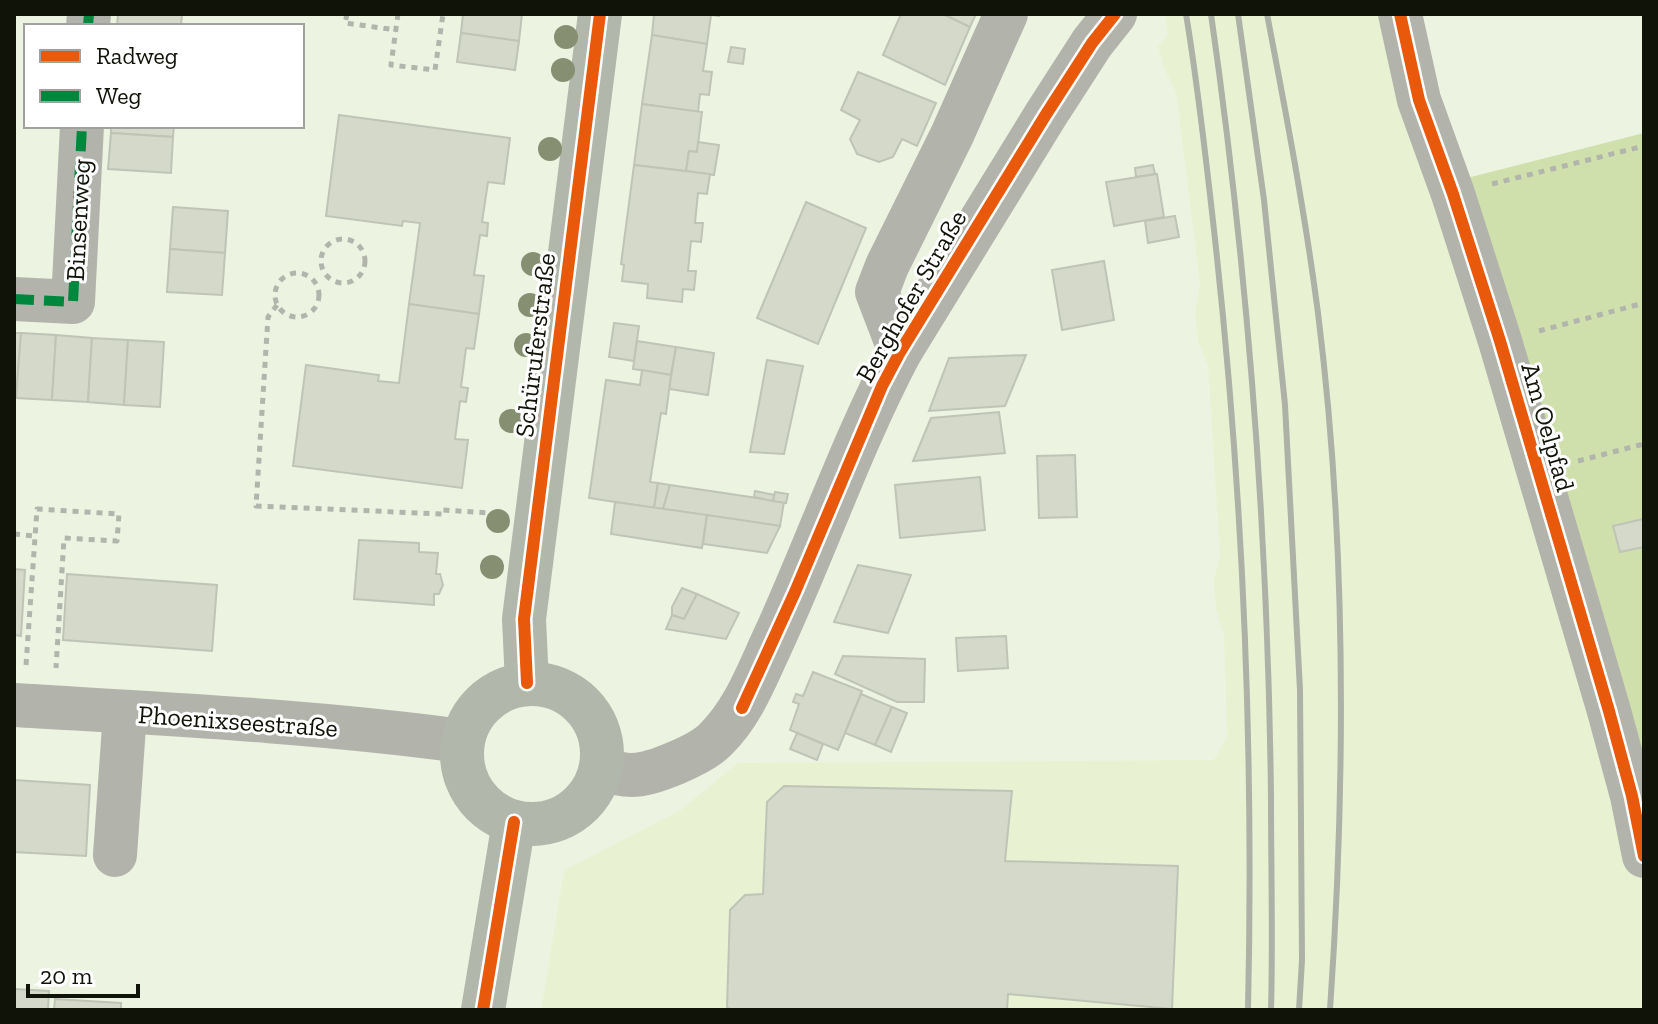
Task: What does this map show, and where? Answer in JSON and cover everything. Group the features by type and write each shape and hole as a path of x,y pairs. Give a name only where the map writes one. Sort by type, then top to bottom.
{"main road":[{"name":"Schüruferstraße","path":"527,683 524,619 600,14"},
{"path":"527,683 550,685 570,694 587,708 598,727 604,749 602,771 592,792 577,809 558,820 537,825 514,822 495,814 479,800 468,783 462,762 462,741 470,719 485,701 504,688 527,683"},
{"path":"483,1010 514,822"}],"street":[{"name":"Berghofer Straße","path":"900,352 877,292 1006,14"},
{"name":"Berghofer Straße","path":"602,771 634,775 678,761 714,742 742,708 882,386 900,352 1045,116 1092,43 1115,14"},
{"name":"Am Oelpfad","path":"1400,14 1419,100 1500,341 1609,711 1632,796 1644,856"},
{"name":"Binsenweg","path":"14,299 73,302 82,128"},
{"name":"Phoenixseestraße","path":"30,706 391,732 462,741"},
{"path":"115,855 125,712"}],"path":[{"path":"347,14 345,23 396,30"},
{"path":"398,14 391,65 435,70 443,14"},
{"path":"1453,194 1644,146"},
{"path":"345,239 358,246 365,259 356,279 336,282 325,274 320,261 331,242 345,239"},
{"path":"289,274 304,274 316,283 317,305 308,314 294,317 277,305 275,291 289,274"},
{"path":"316,283 325,274"},
{"path":"1500,341 1644,303"},
{"path":"277,305 268,317 256,506 443,514 443,510 490,513"},
{"path":"1538,471 1644,444"},
{"path":"37,509 119,514 117,541 64,538 30,706 37,509"},
{"path":"14,534 35,536"}],"shaded area":[{"path":"1165,14 1400,14 1644,856 1644,1010 541,1010 564,870 679,811 738,763 1214,760 1227,735 1224,636 1216,610 1214,581 1220,555 1208,366 1198,341 1195,314 1200,284 1176,92 1164,68 1158,46 1168,35"},
{"path":"1644,133 1644,776 1459,180"}],"building":[{"path":"118,14 182,14 181,24 117,24"},
{"path":"463,14 522,14 519,41 461,33"},
{"path":"654,14 719,14 719,16 711,15 707,44 652,35"},
{"path":"901,14 943,14 970,27 945,85 883,55"},
{"path":"943,14 976,14 970,27"},
{"path":"461,33 519,41 515,70 457,62"},
{"path":"652,35 707,44 703,71 712,72 709,95 700,94 698,112 642,104"},
{"path":"731,47 745,49 743,64 728,62"},
{"path":"858,72 936,103 917,146 902,139 893,157 879,162 857,154 850,139 860,120 841,110"},
{"path":"642,104 702,112 697,152 689,151 686,171 634,165"},
{"path":"339,115 510,138 504,184 488,182 482,222 488,223 487,236 480,235 474,275 484,276 479,314 409,304 420,223 403,221 402,226 326,216"},
{"path":"111,128 174,128 173,137 111,133"},
{"path":"111,133 173,137 171,173 108,169"},
{"path":"698,142 719,145 714,175 686,171 689,151 697,152"},
{"path":"634,165 710,174 707,194 698,193 695,223 703,223 701,242 691,241 688,271 696,271 694,290 683,289 682,302 647,298 648,284 622,281 624,265 621,264"},
{"path":"1153,165 1155,174 1136,177 1135,168"},
{"path":"1157,174 1164,217 1114,226 1106,182"},
{"path":"806,202 866,228 818,344 757,318"},
{"path":"173,207 228,211 225,253 170,249"},
{"path":"1175,216 1179,237 1148,243 1145,221"},
{"path":"170,249 225,253 222,295 167,292"},
{"path":"1104,261 1114,320 1062,330 1052,270"},
{"path":"409,304 479,314 474,349 466,348 461,387 468,388 466,402 460,401 455,439 468,440 462,488 293,466 306,365 379,375 378,381 399,383"},
{"path":"614,323 639,326 634,361 609,357"},
{"path":"14,333 21,333 16,398 14,398"},
{"path":"21,333 56,335 52,400 16,398"},
{"path":"56,335 92,338 88,402 52,400"},
{"path":"92,338 128,340 124,405 88,402"},
{"path":"128,340 164,342 160,407 124,405"},
{"path":"637,341 676,347 671,375 633,369"},
{"path":"676,347 714,353 708,395 669,389"},
{"path":"1026,355 1005,406 929,411 949,358"},
{"path":"767,360 803,366 784,454 750,452"},
{"path":"642,370 671,375 666,414 661,413 650,482 658,483 654,508 589,498 606,380 640,385"},
{"path":"999,412 1005,453 913,461 931,418"},
{"path":"1075,455 1077,517 1039,518 1037,456"},
{"path":"980,477 985,530 900,538 895,485"},
{"path":"658,483 670,485 663,509 654,508"},
{"path":"670,485 784,502 780,526 663,509"},
{"path":"755,491 775,495 773,501 754,497"},
{"path":"775,492 788,494 786,503 773,501"},
{"path":"615,502 707,515 702,548 611,534"},
{"path":"707,515 780,526 767,553 703,544"},
{"path":"1643,519 1644,547 1620,552 1613,526"},
{"path":"359,540 419,543 419,552 438,553 436,574 440,574 443,585 439,594 434,594 434,605 354,599"},
{"path":"858,565 911,575 888,633 834,622"},
{"path":"14,569 25,570 21,636 14,635"},
{"path":"67,574 217,585 212,651 63,640"},
{"path":"682,588 697,594 684,619 672,615 672,607"},
{"path":"697,594 739,613 726,639 666,629 672,615 684,619"},
{"path":"1006,636 1008,668 958,671 956,638"},
{"path":"843,656 925,659 924,702 897,702 835,674"},
{"path":"813,672 862,691 838,750 790,730 799,704 793,702 796,694 803,696"},
{"path":"861,694 892,707 875,745 845,733"},
{"path":"892,707 907,713 891,752 875,745"},
{"path":"797,733 823,744 817,760 790,749"},
{"path":"14,780 90,785 86,856 14,852"},
{"path":"784,786 1012,791 1005,861 1178,866 1172,1009 1008,994 1007,1010 731,1010 727,1007 730,910 745,895 763,894 767,802"},
{"path":"15,989 49,991 48,1010 14,1010"},
{"path":"55,999 121,1003 121,1010 54,1010"}],"railway":[{"path":"1186,14 1214,230 1239,522 1248,717 1248,1010"},
{"path":"1211,14 1236,209 1254,405 1266,601 1271,798 1271,1010"},
{"path":"1238,14 1264,200 1285,405 1300,690 1302,960 1299,1010"},
{"path":"1267,14 1313,276 1334,487 1339,574 1341,748 1330,1010"}],"marked path":[{"path":"88,24 89,14"},
{"path":"14,299 73,302 82,128"}],"cycle path":[{"path":"527,683 524,619 600,14"},
{"path":"742,708 882,386 900,352 1045,116 1092,43 1115,14"},
{"path":"1400,14 1419,100 1500,341 1609,711 1632,796 1644,856"},
{"path":"483,1010 514,822"}]}
